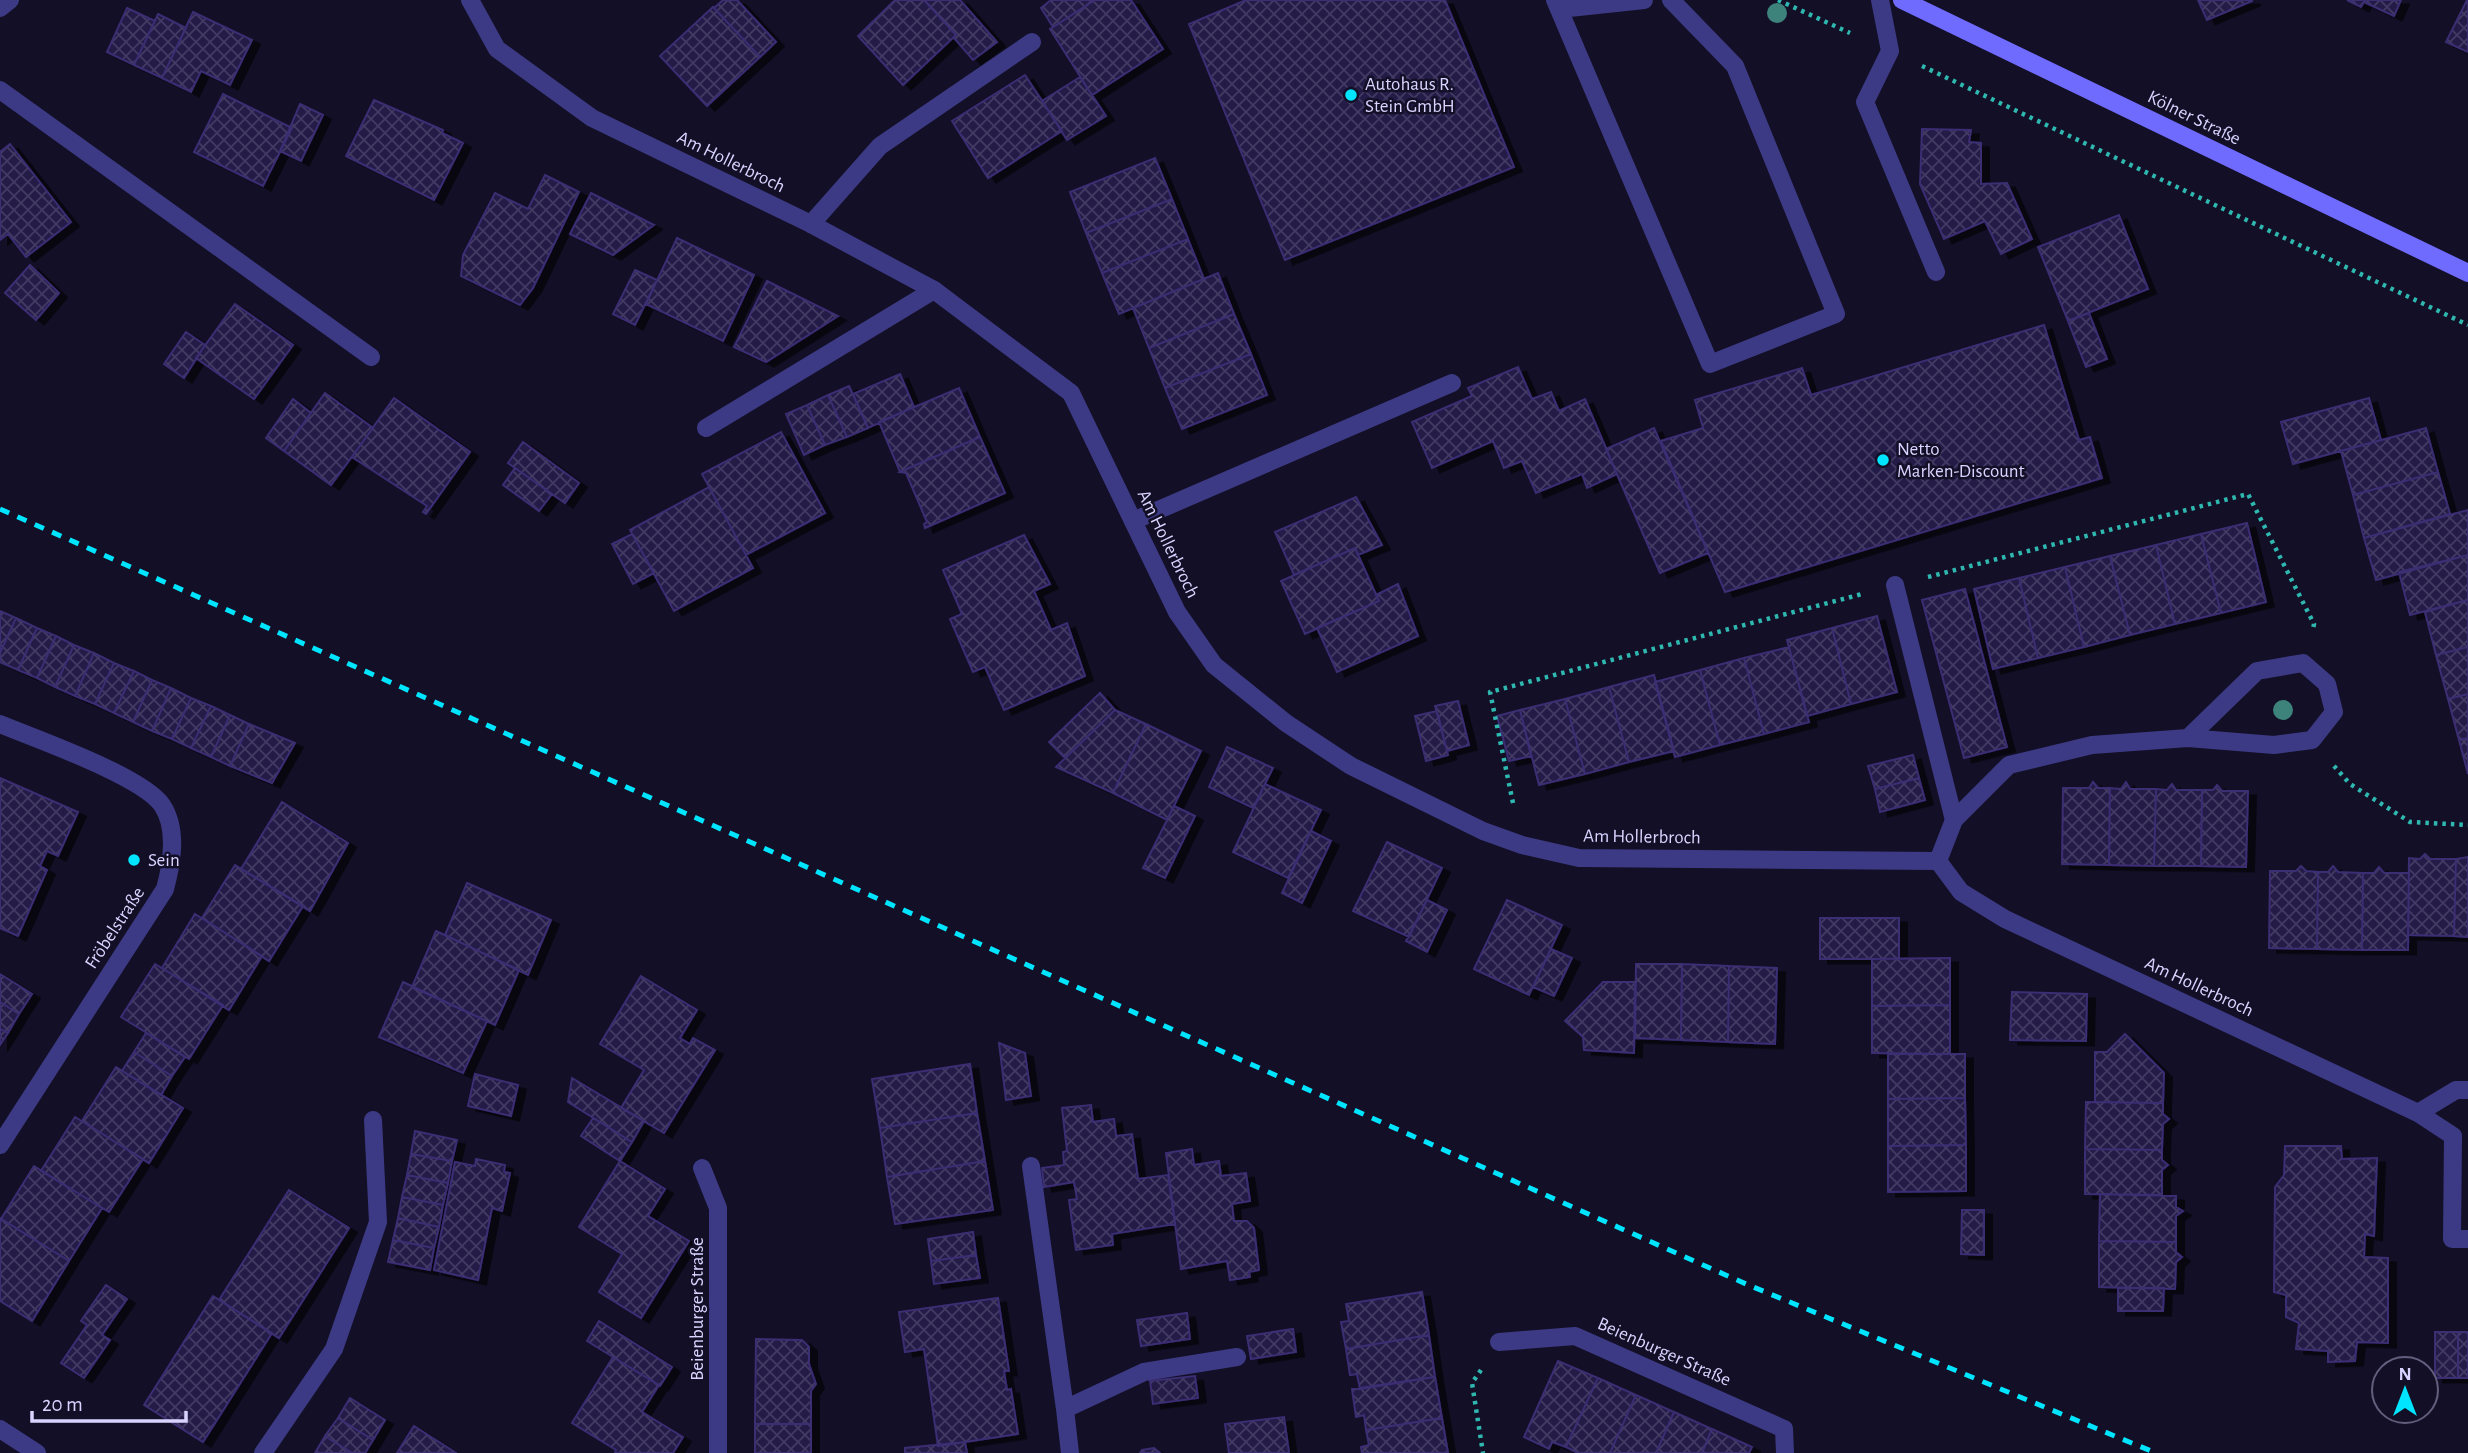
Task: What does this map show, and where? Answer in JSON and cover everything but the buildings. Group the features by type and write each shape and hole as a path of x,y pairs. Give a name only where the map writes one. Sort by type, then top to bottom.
{"main road":[{"name":"Kölner Straße","path":"1902,0 2468,272"}],"street":[{"path":"0,8 10,0"},
{"name":"Am Hollerbroch","path":"470,0 497,49 592,118 811,224 934,290 1071,394 1177,612 1214,665 1286,723 1351,766 1483,831 1522,845 1579,858 1938,861 1961,892 2005,919 2418,1114 2453,1136 2452,1239 2468,1239"},
{"path":"1644,0 1558,5 1710,364 1836,314 1735,66 1671,0"},
{"path":"1880,0 1890,51 1866,102 1936,272"},
{"path":"811,224 880,146 1032,42"},
{"path":"0,90 371,357"},
{"path":"706,428 934,290"},
{"path":"1133,521 1452,383"},
{"path":"1895,585 1954,820"},
{"path":"1938,861 1954,820 2009,765 2092,745 2188,738 2274,745 2312,740 2334,712 2327,684 2302,663 2257,671 2188,738"},
{"name":"Fröbelstraße","path":"0,724 137,784 162,805 171,831 172,863 165,888 0,1145"},
{"path":"2418,1114 2456,1090 2468,1090"},
{"path":"263,1453 334,1349 378,1222 373,1120"},
{"path":"1031,1166 1070,1453"},
{"name":"Beienburger Straße","path":"702,1168 718,1208 718,1453"},
{"name":"Beienburger Straße","path":"1499,1342 1575,1336 1784,1429 1785,1453"},
{"path":"1065,1409 1144,1373 1237,1357"},
{"path":"0,1429 37,1453"}],"path":[{"path":"1778,0 2468,325"},
{"path":"2312,740 2350,784 2410,822 2468,825"},
{"path":"1483,1453 1472,1383 1499,1342"}],"railway":[{"path":"0,509 1746,1284 2156,1453"}],"place":[{"name":"Autohaus R. Stein GmbH","path":"1351,95"},
{"name":"Netto Marken-Discount","path":"1883,460"},
{"name":"Sein","path":"134,860"}]}
